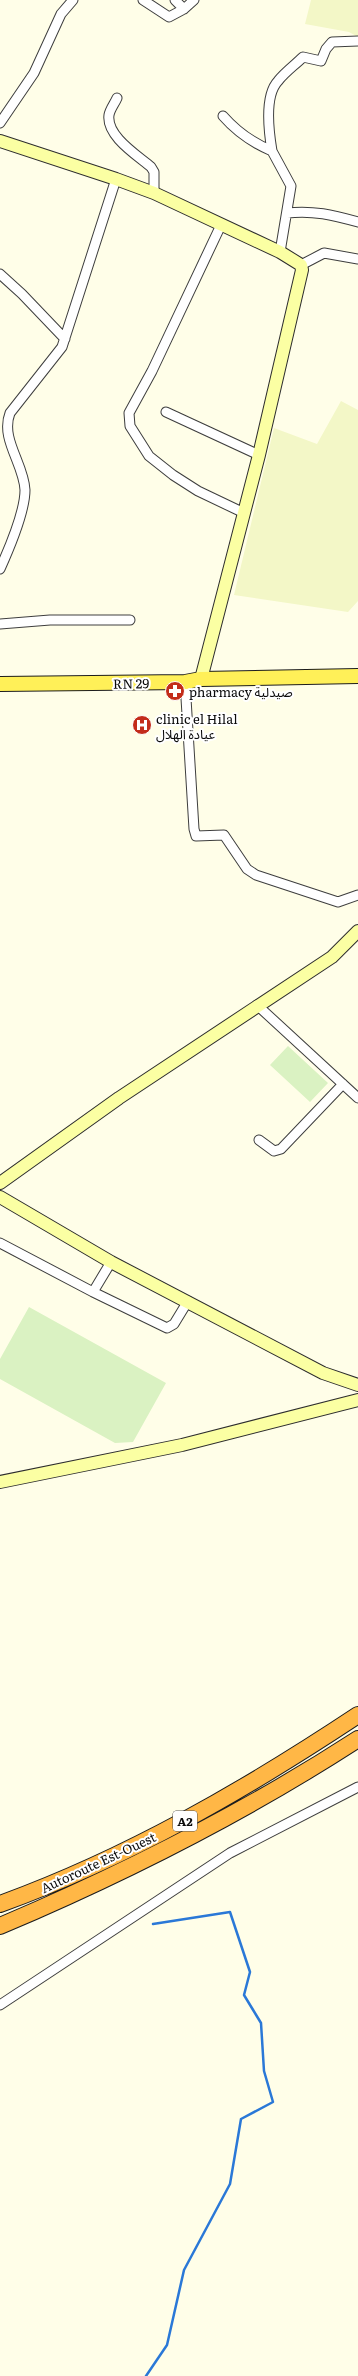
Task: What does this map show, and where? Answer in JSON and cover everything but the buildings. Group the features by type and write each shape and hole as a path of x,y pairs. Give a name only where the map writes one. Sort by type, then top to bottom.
{"highway":[{"name":"Autoroute Est-Ouest","path":"0,1904 55,1884 129,1850 185,1821 358,1715"},
{"name":"Autoroute Est-Ouest","path":"0,1926 125,1871 184,1842 277,1790 358,1739"}],"main road":[{"name":"RN 29","path":"0,684 185,682 201,679 358,676"}],"street":[{"path":"0,123 34,73 61,14 73,0"},
{"path":"143,0 169,17 184,9 194,0"},
{"path":"175,0 184,9"},
{"path":"280,252 291,186 272,151 268,122 272,94 276,82 303,57 321,61 326,49 332,42 358,41"},
{"path":"118,98 109,114 109,125 116,135 151,167 154,172 154,193"},
{"path":"223,116 234,129 260,146 272,151"},
{"path":"0,141 154,193 280,252 301,265"},
{"path":"0,569 9,549 24,497 24,480 9,440 7,420 10,413 59,354 116,179"},
{"path":"287,213 308,211 330,214 358,222"},
{"path":"221,224 152,371 129,413 130,426 149,456 173,476 198,491 242,512"},
{"path":"301,265 324,254 358,258"},
{"path":"201,679 242,512 259,456 302,270 301,265"},
{"path":"0,274 22,294 65,339"},
{"path":"166,412 259,456"},
{"path":"0,624 50,620 130,620"},
{"path":"185,682 194,829 196,836 224,835 247,869 256,875 338,902 358,895"},
{"path":"0,1183 119,1098 332,957 358,931"},
{"path":"258,1005 358,1098"},
{"path":"259,1140 274,1151 281,1149 343,1084"},
{"path":"0,1197 111,1262 323,1373 358,1385"},
{"path":"0,1243 93,1292 167,1328 174,1324 188,1301"},
{"path":"93,1292 111,1262"},
{"path":"2,1479 182,1445 358,1400"},
{"path":"0,2005 230,1853 358,1787"}],"green space":[{"path":"311,0 358,0 358,37 349,32 305,24"},
{"path":"341,401 358,410 358,601 348,612 234,595 274,428 317,444"},
{"path":"288,1046 328,1083 310,1102 270,1065"},
{"path":"29,1307 166,1383 133,1442 115,1443 0,1379 0,1359"}],"waterway":[{"path":"146,2376 167,2345 184,2270 230,2184 241,2119 273,2102 264,2071 261,2023 244,1995 250,1972 230,1912 153,1924"}],"place":[{"name":"pharmacy صيدلية","path":"175,691"},
{"name":"clinic el Hilal عيادة الهلال","path":"142,725"}]}
